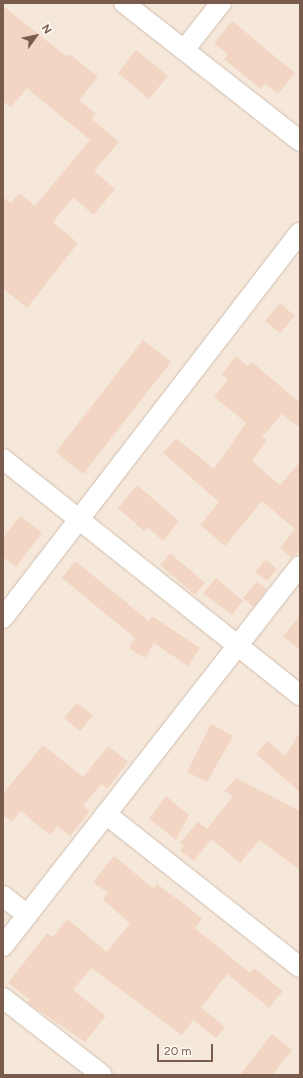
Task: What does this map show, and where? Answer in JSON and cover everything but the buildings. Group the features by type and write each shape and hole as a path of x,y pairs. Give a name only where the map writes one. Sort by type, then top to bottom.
{"street":[{"path":"124,3 300,141"},
{"path":"184,50 222,3"},
{"path":"3,618 300,233"},
{"path":"3,459 300,694"},
{"path":"3,946 300,566"},
{"path":"106,814 300,967"},
{"path":"3,896 27,915"},
{"path":"3,998 102,1075"}],"shaded area":[{"path":"3,3 300,3 300,1075 3,1075"}]}
